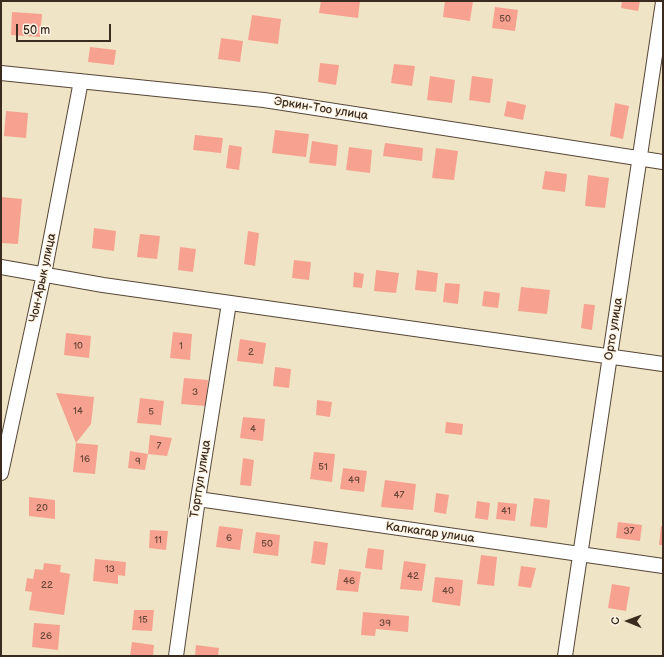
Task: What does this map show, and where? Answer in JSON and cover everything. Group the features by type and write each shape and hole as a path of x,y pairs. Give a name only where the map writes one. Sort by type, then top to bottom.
{"street":[{"name":"Орто улица","path":"565,656 663,2"},
{"name":"Эркин-Тоо улица","path":"1,73 264,100 663,162"},
{"name":"Чон-Арык улица","path":"1,474 44,274 81,81"},
{"path":"1,267 103,285 663,364"},
{"name":"Тортгул улица","path":"176,656 228,303"},
{"name":"Калкагар улица","path":"198,500 663,566"}],"building":[{"path":"321,1 360,1 358,18 319,13"},
{"path":"445,1 473,1 470,21 443,17"},
{"path":"622,1 640,1 638,11 621,8"},
{"path":"495,7 518,10 515,31 492,28"},
{"path":"12,12 42,14 40,37 11,35"},
{"path":"252,15 281,19 278,44 248,40"},
{"path":"221,38 243,41 240,62 218,59"},
{"path":"90,47 116,50 114,65 88,62"},
{"path":"320,63 339,65 336,85 318,82"},
{"path":"394,64 415,66 412,86 391,83"},
{"path":"430,76 455,80 452,103 427,100"},
{"path":"472,76 493,79 490,103 469,100"},
{"path":"507,101 526,105 523,120 504,116"},
{"path":"615,103 629,106 623,139 610,136"},
{"path":"6,111 28,113 26,138 4,136"},
{"path":"275,130 309,134 306,157 272,153"},
{"path":"195,135 223,138 221,153 193,150"},
{"path":"312,141 338,145 336,166 309,163"},
{"path":"385,143 423,148 422,161 383,156"},
{"path":"229,145 242,147 239,170 226,168"},
{"path":"349,147 372,150 370,173 346,170"},
{"path":"436,148 458,151 454,180 432,178"},
{"path":"545,171 567,174 565,192 542,189"},
{"path":"588,175 609,178 605,208 585,206"},
{"path":"1,197 22,199 18,244 1,243"},
{"path":"94,228 116,231 114,251 92,248"},
{"path":"248,231 259,233 255,266 244,264"},
{"path":"140,234 160,236 157,259 137,257"},
{"path":"180,247 196,249 193,272 178,270"},
{"path":"294,260 311,262 309,280 292,278"},
{"path":"376,270 399,273 396,293 374,291"},
{"path":"417,270 438,273 436,292 415,290"},
{"path":"354,272 364,274 362,288 353,287"},
{"path":"445,283 460,284 458,304 443,302"},
{"path":"521,287 550,290 547,314 518,311"},
{"path":"484,291 500,293 498,308 482,306"},
{"path":"584,304 595,305 592,330 581,328"},
{"path":"173,332 192,334 190,360 170,358"},
{"path":"66,333 91,336 89,358 64,355"},
{"path":"240,339 266,343 263,364 237,361"},
{"path":"275,367 291,369 289,388 273,386"},
{"path":"184,378 208,380 206,406 181,404"},
{"path":"56,393 94,397 91,424 76,443"},
{"path":"140,398 164,401 161,425 137,423"},
{"path":"317,400 332,402 330,417 316,415"},
{"path":"243,417 265,419 263,441 240,438"},
{"path":"446,422 463,424 462,435 445,433"},
{"path":"150,435 172,438 167,456 148,454"},
{"path":"76,443 98,445 95,474 73,472"},
{"path":"130,451 148,454 145,470 128,468"},
{"path":"314,452 335,454 332,482 310,479"},
{"path":"243,458 254,460 251,486 240,485"},
{"path":"343,468 367,471 364,492 340,489"},
{"path":"385,480 416,484 413,510 381,507"},
{"path":"436,493 449,495 446,514 434,512"},
{"path":"29,497 55,500 55,519 29,516"},
{"path":"534,498 550,500 547,528 530,526"},
{"path":"477,501 490,503 488,520 475,518"},
{"path":"498,502 517,504 515,521 496,519"},
{"path":"618,522 642,525 640,541 616,538"},
{"path":"219,526 243,529 240,550 216,547"},
{"path":"661,526 663,526 663,545 659,545"},
{"path":"150,530 168,531 166,550 149,548"},
{"path":"256,532 280,535 278,556 253,553"},
{"path":"314,541 328,543 325,565 311,563"},
{"path":"368,548 384,550 382,570 365,568"},
{"path":"481,555 497,557 494,586 477,584"},
{"path":"95,559 126,562 125,576 118,575 118,584 93,581"},
{"path":"404,561 426,564 422,591 400,589"},
{"path":"44,563 61,565 60,572 70,574 64,615 29,610 32,592 25,591 27,578 33,579 35,569 43,570"},
{"path":"521,566 536,568 531,588 518,586"},
{"path":"339,569 361,572 358,592 336,590"},
{"path":"435,577 463,580 460,606 432,602"},
{"path":"612,584 630,587 626,611 608,608"},
{"path":"134,610 154,610 152,631 132,630"},
{"path":"363,612 409,616 408,632 376,629 375,636 361,635"},
{"path":"34,623 60,625 58,650 32,647"},
{"path":"132,642 154,645 153,656 130,656"},
{"path":"196,645 219,648 218,656 195,656"}]}
